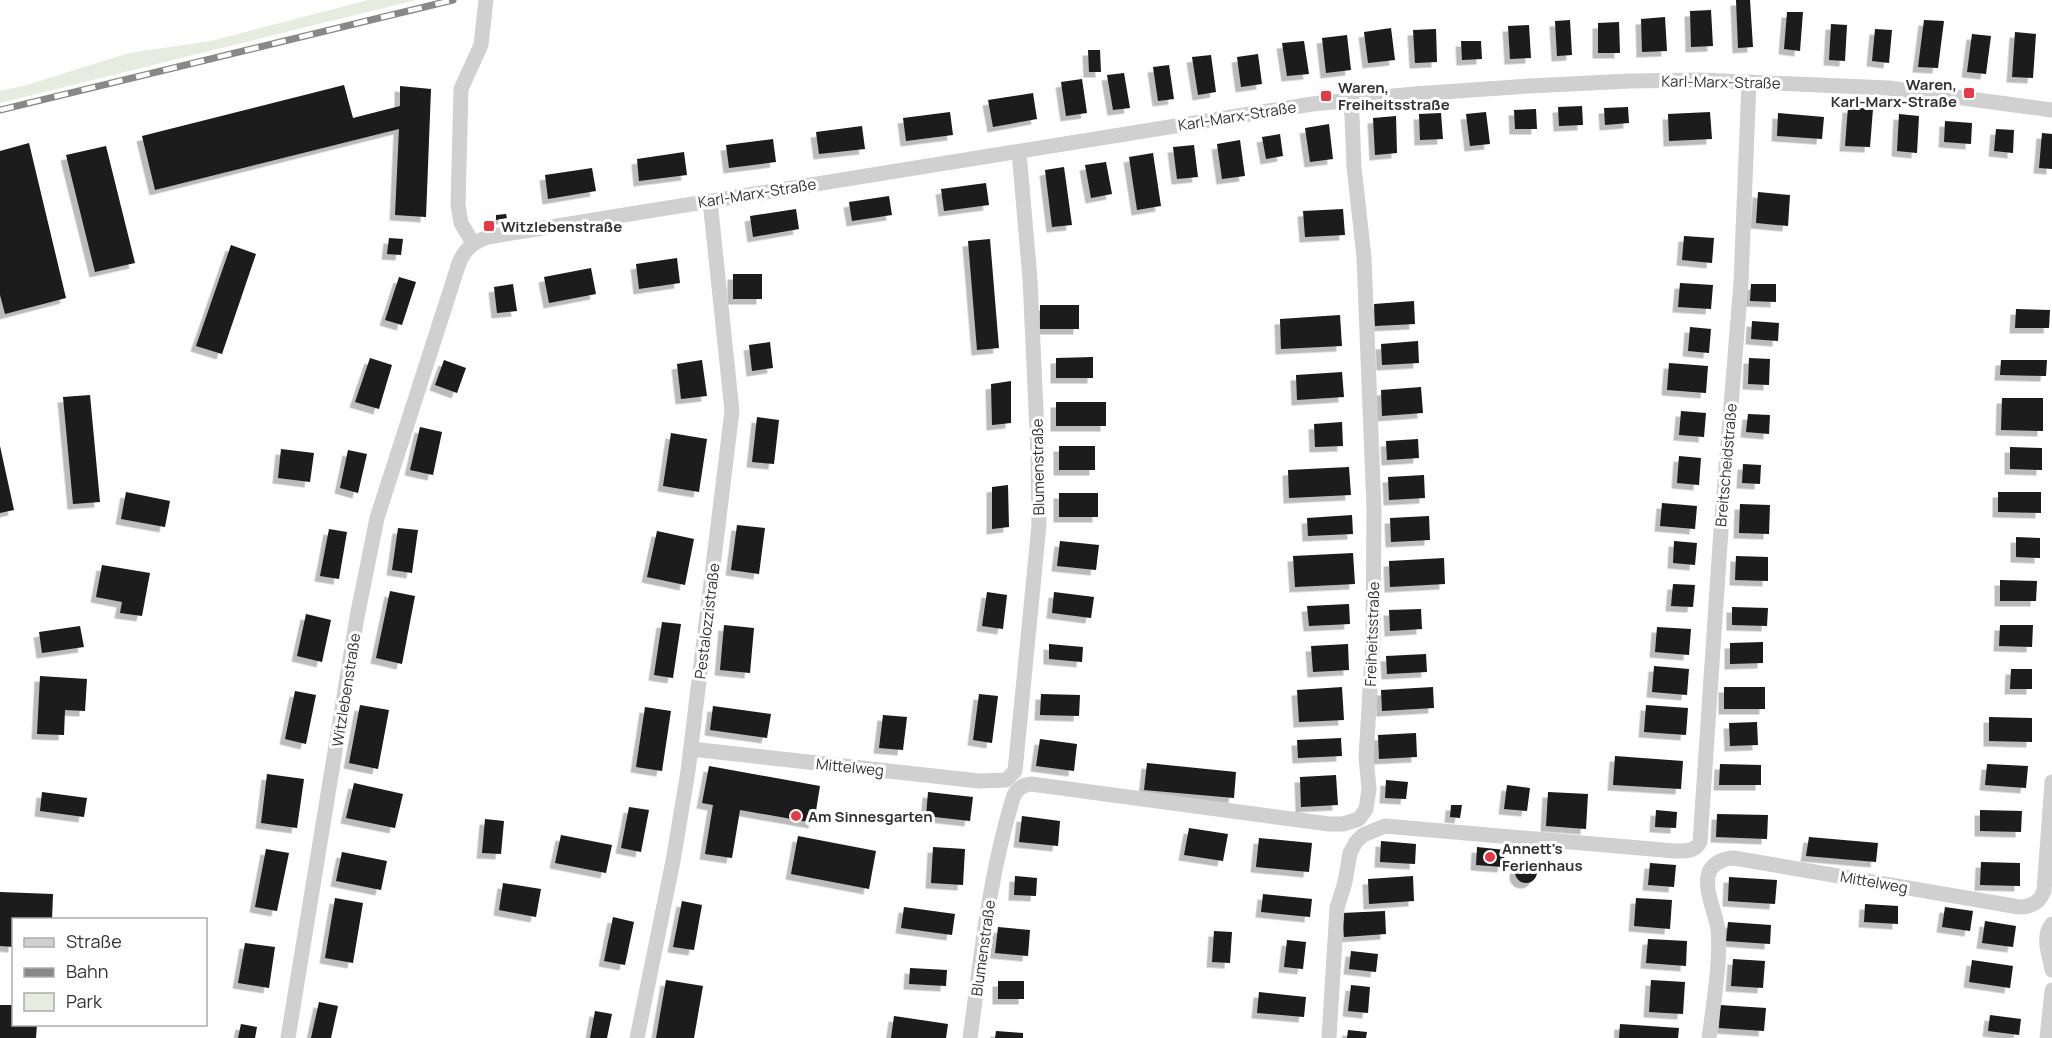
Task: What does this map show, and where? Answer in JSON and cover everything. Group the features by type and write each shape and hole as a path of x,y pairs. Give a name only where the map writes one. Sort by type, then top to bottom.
{"street":[{"path":"470,246 461,223 458,204 460,88 481,45 486,0"},
{"name":"Karl-Marx-Straße","path":"470,246 488,237 1312,104 1350,100 1518,86 1630,81 1749,82 1889,88 2052,110"},
{"name":"Breitscheidstraße","path":"1329,1038 1339,898 1352,848 1363,835 1385,826 1675,851 1690,850 1698,846 1702,835 1721,530 1741,282 1749,82"},
{"name":"Freiheitsstraße","path":"1013,784 1031,784 1343,825 1355,822 1366,809 1369,789 1366,757 1373,640 1374,509 1364,257 1354,167 1350,100"},
{"name":"Blumenstraße","path":"970,1038 988,905 1011,806 1017,768 1039,525 1030,279 1019,152"},
{"name":"Pestalozzistraße","path":"637,1038 673,861 691,749 732,411 710,201"},
{"name":"Witzlebenstraße","path":"288,1038 357,617 377,518 459,263 470,246"},
{"name":"Mittelweg","path":"691,749 1013,784"},
{"name":"Mittelweg","path":"1709,1038 1718,944 1716,916 1708,881 1710,870 1714,865 1734,858 2019,907 2036,903 2044,891 2052,782"},
{"path":"2052,925 2046,939 2052,970"},
{"path":"2047,1038 2052,990"}],"green space":[{"path":"368,0 416,0 0,103 0,91 129,53 211,41"}],"building":[{"path":"1736,0 1750,0 1753,47 1738,48"},
{"path":"1711,10 1713,46 1691,47 1690,11"},
{"path":"1787,12 1803,12 1800,51 1784,49"},
{"path":"1665,17 1667,51 1642,52 1641,19"},
{"path":"1570,20 1572,55 1557,56 1555,21"},
{"path":"1924,20 1944,21 1938,68 1918,67"},
{"path":"1619,22 1620,53 1598,53 1598,23"},
{"path":"1831,24 1847,25 1845,61 1829,60"},
{"path":"1529,25 1531,58 1510,59 1508,26"},
{"path":"1391,28 1395,60 1368,63 1364,32"},
{"path":"1436,29 1437,62 1415,63 1413,30"},
{"path":"1875,29 1892,30 1889,63 1872,61"},
{"path":"2015,32 2036,34 2033,78 2012,77"},
{"path":"1972,34 1991,36 1986,74 1967,72"},
{"path":"1347,35 1351,70 1326,73 1322,38"},
{"path":"1304,41 1309,74 1287,76 1282,43"},
{"path":"1461,41 1481,41 1482,59 1462,60"},
{"path":"1088,50 1100,50 1101,72 1089,72"},
{"path":"1258,54 1262,84 1241,87 1237,57"},
{"path":"1211,55 1216,92 1198,95 1192,57"},
{"path":"1169,65 1174,99 1158,101 1153,67"},
{"path":"1124,73 1130,108 1113,110 1107,75"},
{"path":"1082,79 1087,113 1066,116 1061,82"},
{"path":"344,85 353,118 400,106 400,86 431,89 426,217 395,215 399,129 155,190 142,136"},
{"path":"1033,93 1037,119 993,127 988,100"},
{"path":"1582,106 1583,125 1559,126 1558,107"},
{"path":"1628,107 1629,123 1605,125 1604,108"},
{"path":"1848,107 1873,109 1870,147 1845,146"},
{"path":"1536,109 1537,129 1515,129 1514,110"},
{"path":"950,112 953,135 906,141 903,118"},
{"path":"1486,112 1490,144 1470,146 1466,114"},
{"path":"1710,112 1712,139 1669,141 1668,114"},
{"path":"1441,113 1443,139 1420,140 1419,114"},
{"path":"1778,113 1824,117 1822,139 1777,136"},
{"path":"1899,114 1919,116 1917,153 1897,151"},
{"path":"1396,116 1397,153 1375,155 1373,118"},
{"path":"1945,121 1972,123 1971,144 1944,142"},
{"path":"1329,124 1333,159 1310,162 1305,128"},
{"path":"862,126 865,149 819,154 816,132"},
{"path":"1996,129 2014,130 2013,153 1994,151"},
{"path":"2042,133 2052,134 2052,169 2039,168"},
{"path":"1280,134 1283,156 1266,159 1262,137"},
{"path":"773,139 776,162 729,168 726,145"},
{"path":"1240,140 1245,176 1222,179 1217,144"},
{"path":"29,143 66,298 5,314 0,295 0,151"},
{"path":"1194,145 1198,177 1177,179 1173,147"},
{"path":"106,146 135,263 95,272 66,155"},
{"path":"684,152 687,175 639,181 637,159"},
{"path":"1153,153 1161,206 1137,210 1129,157"},
{"path":"1106,162 1112,194 1091,198 1085,165"},
{"path":"1064,167 1072,225 1052,227 1045,170"},
{"path":"592,168 596,191 548,199 545,175"},
{"path":"986,183 989,205 944,211 941,189"},
{"path":"1758,192 1790,195 1788,226 1756,223"},
{"path":"889,196 892,215 852,221 849,202"},
{"path":"796,209 799,229 753,237 750,216"},
{"path":"1343,209 1345,235 1305,237 1303,211"},
{"path":"506,214 507,218 496,220 496,215"},
{"path":"1684,236 1714,238 1712,263 1682,260"},
{"path":"389,238 403,239 401,255 387,254"},
{"path":"990,239 999,348 977,350 968,241"},
{"path":"231,245 256,254 222,354 196,346"},
{"path":"677,258 680,283 639,289 636,264"},
{"path":"591,268 596,294 549,303 544,277"},
{"path":"733,274 762,274 762,299 733,299"},
{"path":"399,277 416,282 402,325 385,320"},
{"path":"1680,283 1713,285 1711,309 1678,307"},
{"path":"513,284 517,311 497,313 494,287"},
{"path":"1751,284 1776,284 1776,302 1750,301"},
{"path":"1414,301 1415,324 1375,326 1374,304"},
{"path":"1040,305 1079,305 1079,329 1040,329"},
{"path":"2016,309 2050,310 2049,328 2015,328"},
{"path":"1340,315 1342,346 1281,349 1280,319"},
{"path":"1752,321 1779,323 1778,341 1751,339"},
{"path":"1690,327 1711,329 1709,353 1688,351"},
{"path":"1418,341 1419,363 1382,365 1381,344"},
{"path":"770,342 773,368 752,371 749,345"},
{"path":"1093,357 1093,378 1056,378 1056,358"},
{"path":"370,358 392,365 379,409 355,402"},
{"path":"1749,358 1770,359 1769,385 1748,384"},
{"path":"444,360 466,368 457,393 435,385"},
{"path":"702,360 707,396 681,399 677,364"},
{"path":"2001,360 2047,360 2046,376 2000,375"},
{"path":"1669,363 1708,366 1706,393 1667,390"},
{"path":"1342,372 1344,397 1297,400 1296,375"},
{"path":"1011,381 1011,423 992,425 991,384"},
{"path":"1421,387 1423,413 1382,416 1381,390"},
{"path":"90,395 100,502 73,504 63,397"},
{"path":"2002,398 2043,398 2043,431 2001,430"},
{"path":"1056,402 1106,402 1106,426 1056,426"},
{"path":"1681,411 1706,413 1704,437 1679,435"},
{"path":"1748,414 1770,415 1769,434 1746,432"},
{"path":"757,417 779,420 774,464 752,462"},
{"path":"1342,422 1343,446 1315,447 1314,424"},
{"path":"420,427 442,432 433,475 410,470"},
{"path":"671,433 707,439 699,492 663,486"},
{"path":"1418,439 1419,458 1387,460 1386,441"},
{"path":"0,446 14,510 0,513"},
{"path":"1059,446 1095,446 1095,470 1059,470"},
{"path":"2010,447 2042,448 2042,470 2010,469"},
{"path":"281,449 314,453 310,482 278,478"},
{"path":"348,450 367,454 358,493 340,488"},
{"path":"1679,456 1701,458 1699,485 1677,483"},
{"path":"1743,464 1761,465 1760,484 1742,483"},
{"path":"1349,467 1351,495 1289,498 1288,470"},
{"path":"1424,475 1425,498 1389,500 1388,477"},
{"path":"1008,485 1009,527 992,529 992,487"},
{"path":"126,492 170,501 165,527 121,519"},
{"path":"1998,492 2041,492 2041,513 1998,512"},
{"path":"1059,493 1098,493 1098,517 1059,517"},
{"path":"1662,503 1697,506 1695,529 1660,526"},
{"path":"1740,504 1770,505 1769,534 1739,533"},
{"path":"1352,515 1353,534 1308,536 1307,518"},
{"path":"1429,516 1430,540 1391,542 1390,518"},
{"path":"737,525 765,528 759,574 731,570"},
{"path":"398,528 418,530 412,573 392,570"},
{"path":"329,529 347,532 339,579 320,576"},
{"path":"657,531 694,539 685,585 647,577"},
{"path":"2016,537 2040,538 2040,558 2016,557"},
{"path":"1060,541 1099,545 1096,570 1057,566"},
{"path":"1674,541 1697,543 1695,565 1673,563"},
{"path":"1353,553 1355,584 1295,587 1293,556"},
{"path":"1736,556 1768,557 1768,581 1735,580"},
{"path":"1444,558 1445,584 1390,587 1389,561"},
{"path":"102,565 150,573 142,616 120,613 122,602 96,597"},
{"path":"2000,580 2037,581 2036,601 2000,601"},
{"path":"1673,584 1695,585 1693,607 1671,606"},
{"path":"390,591 415,596 402,664 376,658"},
{"path":"987,592 1007,595 1003,629 982,626"},
{"path":"1054,592 1094,597 1091,618 1052,613"},
{"path":"1349,604 1350,624 1309,626 1307,606"},
{"path":"1732,607 1768,608 1767,626 1732,625"},
{"path":"1421,609 1422,629 1390,631 1389,610"},
{"path":"306,614 331,620 322,662 297,656"},
{"path":"662,622 681,624 673,678 654,675"},
{"path":"724,625 754,628 750,673 720,670"},
{"path":"2000,625 2033,625 2032,647 1999,646"},
{"path":"80,626 84,647 42,653 39,632"},
{"path":"1657,627 1691,629 1689,655 1655,652"},
{"path":"1763,642 1763,663 1730,664 1730,643"},
{"path":"1049,644 1083,647 1082,662 1049,659"},
{"path":"1348,644 1349,670 1313,672 1311,646"},
{"path":"1426,654 1427,672 1387,674 1386,656"},
{"path":"1654,666 1689,669 1687,695 1652,692"},
{"path":"2011,669 2032,669 2032,689 2010,689"},
{"path":"40,676 87,679 85,711 65,710 64,735 37,734"},
{"path":"1342,687 1344,720 1299,722 1297,690"},
{"path":"1433,687 1434,708 1382,711 1381,690"},
{"path":"1724,687 1765,687 1765,709 1724,709"},
{"path":"295,691 316,695 306,744 285,739"},
{"path":"979,694 998,696 992,743 973,740"},
{"path":"1041,694 1080,695 1079,716 1040,715"},
{"path":"360,705 389,710 378,769 349,763"},
{"path":"1646,705 1688,708 1686,735 1644,732"},
{"path":"713,706 771,714 767,738 710,730"},
{"path":"645,707 671,711 662,771 636,767"},
{"path":"883,715 907,717 903,750 879,748"},
{"path":"1989,717 2032,718 2032,742 1989,741"},
{"path":"1757,722 1758,745 1730,746 1729,723"},
{"path":"1416,733 1417,757 1379,759 1378,735"},
{"path":"1341,738 1342,756 1298,758 1297,740"},
{"path":"1040,739 1077,744 1074,771 1036,766"},
{"path":"1615,756 1683,761 1681,789 1613,785"},
{"path":"1147,763 1236,772 1234,798 1144,790"},
{"path":"1720,764 1761,765 1761,785 1719,785"},
{"path":"1987,764 2028,766 2026,788 1985,785"},
{"name":"Am Sinnesgarten","path":"709,766 820,786 814,823 740,810 732,858 705,854 713,805 702,803"},
{"path":"267,774 304,779 297,828 261,823"},
{"path":"1336,775 1338,805 1301,807 1300,777"},
{"path":"1386,780 1408,782 1406,799 1385,798"},
{"path":"354,783 403,794 395,828 346,818"},
{"path":"1507,785 1530,788 1527,811 1504,809"},
{"path":"42,792 87,798 84,817 40,811"},
{"path":"928,792 973,797 970,821 926,816"},
{"path":"1548,792 1588,794 1586,829 1546,826"},
{"path":"1451,805 1462,805 1460,818 1450,817"},
{"path":"629,807 649,810 641,852 621,848"},
{"path":"1656,810 1677,812 1676,828 1655,827"},
{"path":"1980,810 2022,811 2021,832 1980,831"},
{"path":"1717,814 1768,815 1767,839 1716,837"},
{"path":"1022,816 1060,821 1058,846 1019,842"},
{"path":"485,819 504,821 501,854 482,853"},
{"path":"1189,828 1228,834 1223,861 1184,855"},
{"path":"561,835 612,845 606,873 555,863"},
{"path":"798,836 876,851 869,889 791,874"},
{"path":"1809,837 1878,843 1876,862 1806,856"},
{"path":"1259,838 1312,843 1309,872 1256,867"},
{"path":"1381,841 1416,844 1415,864 1380,862"},
{"path":"933,847 965,849 963,885 931,883"},
{"name":"Annett's Ferienhaus","path":"1477,847 1505,850 1503,867 1476,865"},
{"path":"266,849 289,853 277,911 255,907"},
{"path":"342,852 387,861 381,890 336,881"},
{"path":"1526,861 1534,864 1537,872 1534,880 1526,883 1518,880 1515,872 1518,864"},
{"path":"1981,862 2020,863 2020,886 1980,885"},
{"path":"1650,863 1676,865 1674,887 1648,885"},
{"path":"1015,876 1037,878 1036,896 1014,895"},
{"path":"1413,876 1414,901 1369,904 1368,879"},
{"path":"1729,877 1777,880 1775,904 1728,901"},
{"path":"503,883 541,889 536,917 499,910"},
{"path":"0,892 53,894 52,918 12,918 12,947 0,946"},
{"path":"1263,894 1312,899 1310,917 1261,912"},
{"path":"335,898 363,903 353,963 325,958"},
{"path":"1636,898 1672,900 1670,929 1634,926"},
{"path":"682,901 702,905 694,950 673,947"},
{"path":"1865,904 1898,906 1898,924 1864,922"},
{"path":"904,907 955,914 952,935 901,928"},
{"path":"1945,907 1973,911 1970,931 1942,927"},
{"path":"1385,911 1386,934 1344,937 1342,913"},
{"path":"613,917 634,922 625,965 604,961"},
{"path":"1985,921 2016,926 2013,947 1982,943"},
{"path":"1728,922 1771,925 1770,944 1726,941"},
{"path":"998,927 1030,930 1028,956 995,953"},
{"path":"1214,931 1232,932 1230,963 1212,962"},
{"path":"1648,939 1687,941 1686,966 1646,963"},
{"path":"1287,940 1306,942 1303,969 1284,967"},
{"path":"245,943 275,947 269,988 238,983"},
{"path":"1351,951 1378,954 1376,972 1349,969"},
{"path":"1733,959 1765,961 1763,988 1731,986"},
{"path":"1972,960 2013,966 2010,988 1969,982"},
{"path":"910,968 947,970 946,986 909,984"},
{"path":"666,980 703,986 694,1038 656,1038"},
{"path":"1651,980 1685,982 1683,1014 1649,1012"},
{"path":"998,981 1024,981 1024,999 998,999"},
{"path":"1351,985 1370,987 1368,1013 1348,1011"},
{"path":"1259,992 1306,997 1304,1017 1257,1013"},
{"path":"319,1002 338,1006 331,1038 311,1038"},
{"path":"0,1005 12,1005 12,1026 37,1026 36,1038 0,1038"},
{"path":"1720,1005 1766,1008 1764,1031 1719,1028"},
{"path":"595,1011 612,1014 607,1038 590,1038"},
{"path":"1990,1015 2021,1019 2019,1035 1988,1031"},
{"path":"894,1016 948,1024 946,1038 891,1038"},
{"path":"241,1024 257,1027 255,1038 238,1038"},
{"path":"1620,1024 1679,1028 1678,1038 1619,1038"},
{"path":"1348,1030 1367,1032 1366,1038 1347,1038"},
{"path":"996,1031 1023,1033 1023,1038 995,1038"}],"railway":[{"path":"0,110 453,0"}],"place":[{"name":"Waren, Karl-Marx-Straße","path":"1969,93"},
{"name":"Waren, Freiheitsstraße","path":"1326,96"},
{"name":"Witzlebenstraße","path":"489,226"},
{"name":"Am Sinnesgarten","path":"796,816"},
{"name":"Annett's Ferienhaus","path":"1490,857"}]}
